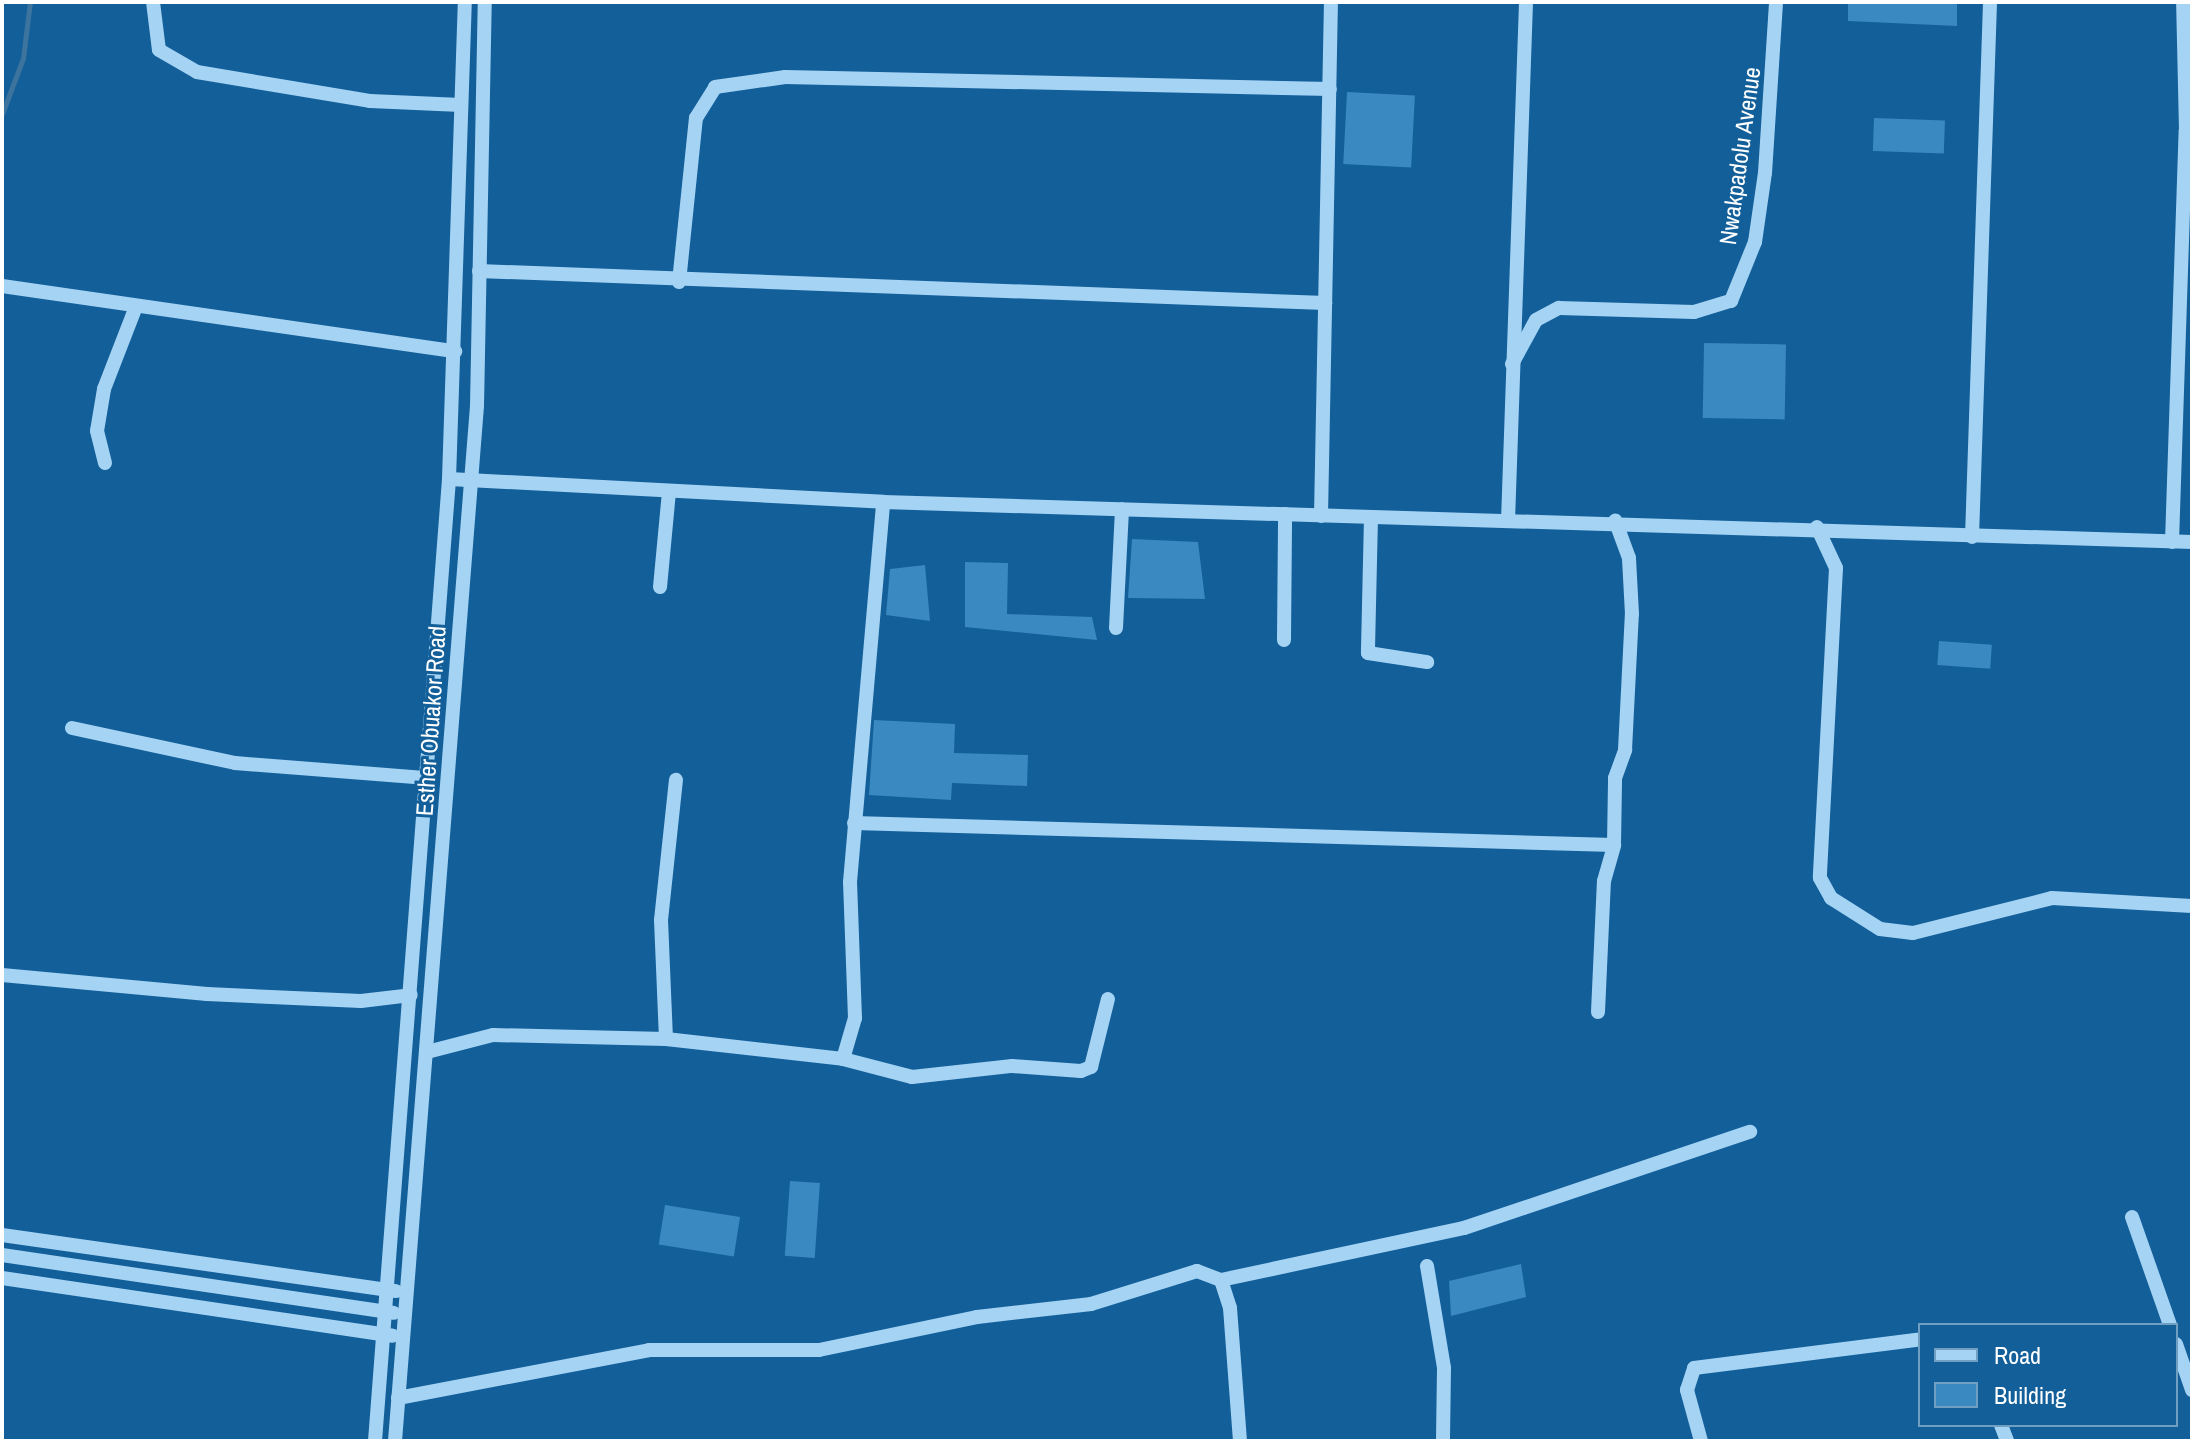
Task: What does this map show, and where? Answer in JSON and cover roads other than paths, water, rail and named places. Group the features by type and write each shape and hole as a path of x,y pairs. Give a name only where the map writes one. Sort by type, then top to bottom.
{"street":[{"path":"153,2 159,50 197,72 370,101 461,105"},
{"name":"Esther Obuakor Road","path":"375,1441 449,479 465,2"},
{"name":"Esther Obuakor Road","path":"395,1441 471,481 485,2"},
{"path":"1321,516 1331,2"},
{"path":"1508,521 1526,2"},
{"name":"Nwakpadolu Avenue","path":"1512,364 1536,320 1559,308 1694,312 1731,301 1755,242 1763,187 1776,2"},
{"path":"1972,537 1990,2"},
{"path":"2172,542 2186,130 2183,2"},
{"path":"679,282 696,118 715,87 785,77 1330,89"},
{"path":"479,271 679,282 1325,303"},
{"path":"2,286 135,309 455,351"},
{"path":"105,463 97,431 101,402 135,309"},
{"path":"449,479 883,502 1508,521 1615,520 1817,527 1972,537 2192,542"},
{"path":"660,587 669,492"},
{"path":"843,1059 855,1018 854,823 883,502"},
{"path":"1116,628 1122,509"},
{"path":"1284,640 1285,514"},
{"path":"1371,517 1368,653 1427,662"},
{"path":"1598,1012 1604,881 1614,845 1632,614 1629,558 1615,520"},
{"path":"1817,527 1836,568 1820,878 1831,898 1867,924 1913,933 2052,898 2192,906"},
{"path":"72,728 235,763 427,778"},
{"path":"666,1039 661,920 676,780"},
{"path":"854,823 1614,845"},
{"path":"2,975 207,994 361,1001 411,995"},
{"path":"427,1052 493,1035 666,1039 843,1059 912,1077 1012,1066 1081,1071 1091,1067 1108,999"},
{"path":"398,1398 649,1350 819,1350 977,1317 1091,1304 1197,1271 1221,1280 1464,1228 1750,1132"},
{"path":"2132,1217 2169,1323"},
{"path":"2,1235 408,1292"},
{"path":"2,1255 406,1314"},
{"path":"1427,1266 1444,1368 1443,1441"},
{"path":"2,1278 405,1337"},
{"path":"1221,1280 1230,1308 1240,1441"},
{"path":"1701,1441 1687,1390 1694,1368 1917,1340"},
{"path":"2178,1350 2192,1390"}],"waterway":[{"path":"2,114 23,58 30,2"}]}
